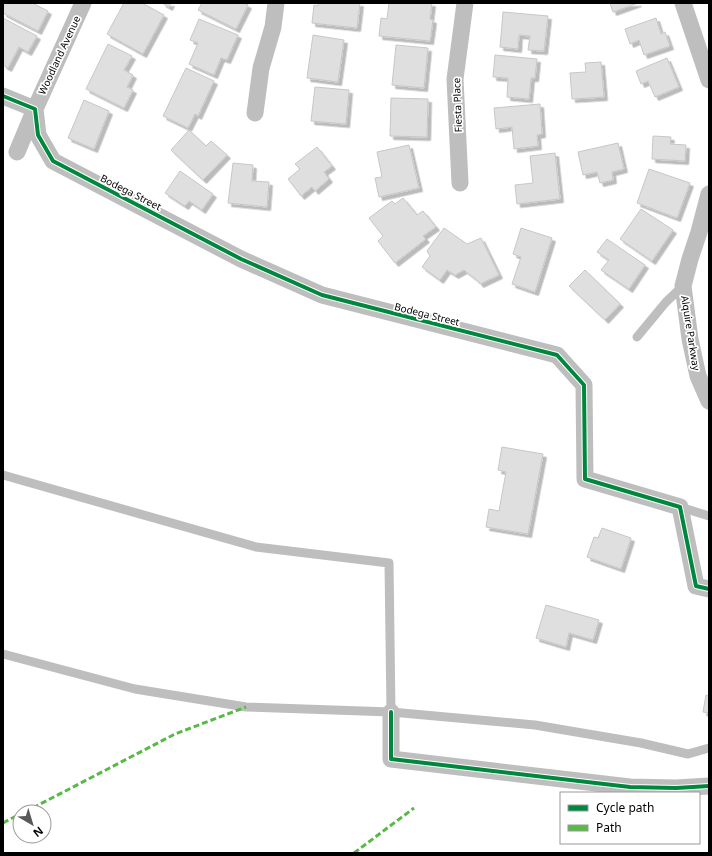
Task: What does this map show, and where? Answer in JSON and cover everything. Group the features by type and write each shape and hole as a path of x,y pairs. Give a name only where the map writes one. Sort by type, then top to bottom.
{"street":[{"name":"Woodland Avenue","path":"17,152 83,3"},
{"path":"255,113 261,68 273,27 276,3"},
{"name":"Fiesta Place","path":"460,183 455,79 465,3"},
{"path":"683,3 709,80"},
{"path":"3,96 35,110"},
{"name":"Bodega Street","path":"35,110 38,135 53,161 241,259 322,295 557,355 584,384 585,478 680,507"},
{"name":"Alquire Parkway","path":"709,194 704,234 690,259 684,286 690,339 696,369 709,401"},
{"path":"680,507 696,586 709,589"},
{"path":"391,712 391,760 630,788 709,786"}],"lane":[{"path":"637,337 666,302 684,286"},
{"path":"3,475 256,547 389,563 391,712"},
{"path":"680,507 709,516"},
{"path":"3,654 135,689 246,707 391,712 535,725 641,743 688,754 709,748"}],"building":[{"path":"3,3 35,3 34,4 48,11 38,31 3,13"},
{"path":"124,3 142,3 164,15 143,54 107,34"},
{"path":"162,3 171,3 169,7"},
{"path":"202,3 243,3 248,5 236,29 198,10"},
{"path":"318,3 360,3 357,28 312,23 314,5 318,6"},
{"path":"389,3 432,3 430,19 433,20 430,41 379,36 381,18 387,19"},
{"path":"610,3 638,3 613,12"},
{"path":"503,12 548,16 544,51 528,50 530,36 519,35 518,49 500,47"},
{"path":"3,18 37,36 28,52 19,47 8,68 3,65"},
{"path":"656,18 661,34 665,32 670,46 644,55 639,40 630,44 625,29"},
{"path":"199,19 238,35 227,60 221,58 214,75 189,64 198,43 190,40"},
{"path":"313,35 344,40 338,82 307,78"},
{"path":"108,44 132,56 124,70 133,75 127,87 133,90 124,108 86,89"},
{"path":"396,45 428,48 424,88 392,85"},
{"path":"495,55 537,59 535,78 531,78 529,99 507,97 508,78 493,77"},
{"path":"667,58 679,87 655,97 648,81 641,84 636,71"},
{"path":"601,62 604,97 572,99 570,73 586,72 585,63"},
{"path":"186,68 214,81 198,116 195,114 188,128 163,116"},
{"path":"315,87 349,90 346,124 311,121"},
{"path":"391,98 428,99 427,137 390,136"},
{"path":"84,100 109,111 94,149 68,138"},
{"path":"540,104 542,134 537,135 538,146 514,149 512,127 496,129 494,108"},
{"path":"189,130 206,146 211,141 227,155 203,180 171,150"},
{"path":"653,136 671,137 670,144 686,145 685,161 652,159"},
{"path":"618,143 624,169 612,172 613,180 600,183 597,172 583,175 578,152"},
{"path":"409,145 419,188 379,197 375,178 382,177 377,152"},
{"path":"317,147 332,166 324,172 329,179 315,191 312,187 301,196 288,179 300,169 295,164"},
{"path":"555,153 560,199 517,204 515,185 533,183 530,156"},
{"path":"233,163 253,165 252,181 269,182 267,207 228,203"},
{"path":"649,169 690,183 677,218 637,203"},
{"path":"180,171 213,194 202,210 189,201 185,206 165,193"},
{"path":"403,198 417,215 423,211 436,227 423,236 426,239 395,263 378,241 383,236 369,218 392,201 395,204"},
{"path":"641,209 673,230 652,261 620,239"},
{"path":"444,228 467,244 481,238 499,275 480,284 464,270 455,275 447,270 440,280 422,267 430,256 427,251"},
{"path":"521,228 552,238 535,292 512,284 521,257 513,254"},
{"path":"607,239 645,265 629,289 601,270 609,260 597,252"},
{"path":"585,270 620,304 605,320 569,286"},
{"path":"502,447 543,454 528,534 486,527 489,509 499,511 506,472 498,470"},
{"path":"602,528 631,538 621,569 587,557 594,537 598,538"},
{"path":"546,605 599,620 593,640 569,633 566,647 536,638"},
{"path":"706,695 709,696 709,713 703,712"}],"marked path":[{"path":"40,804 175,734 246,707"},
{"path":"354,853 414,808"},
{"path":"3,823 12,818"}],"cycle path":[{"path":"3,96 35,109 38,135 53,161 241,259 322,295 557,355 584,385 585,479 680,507 696,586 709,589"},
{"path":"391,712 391,759 630,787 676,788 709,786"}]}
